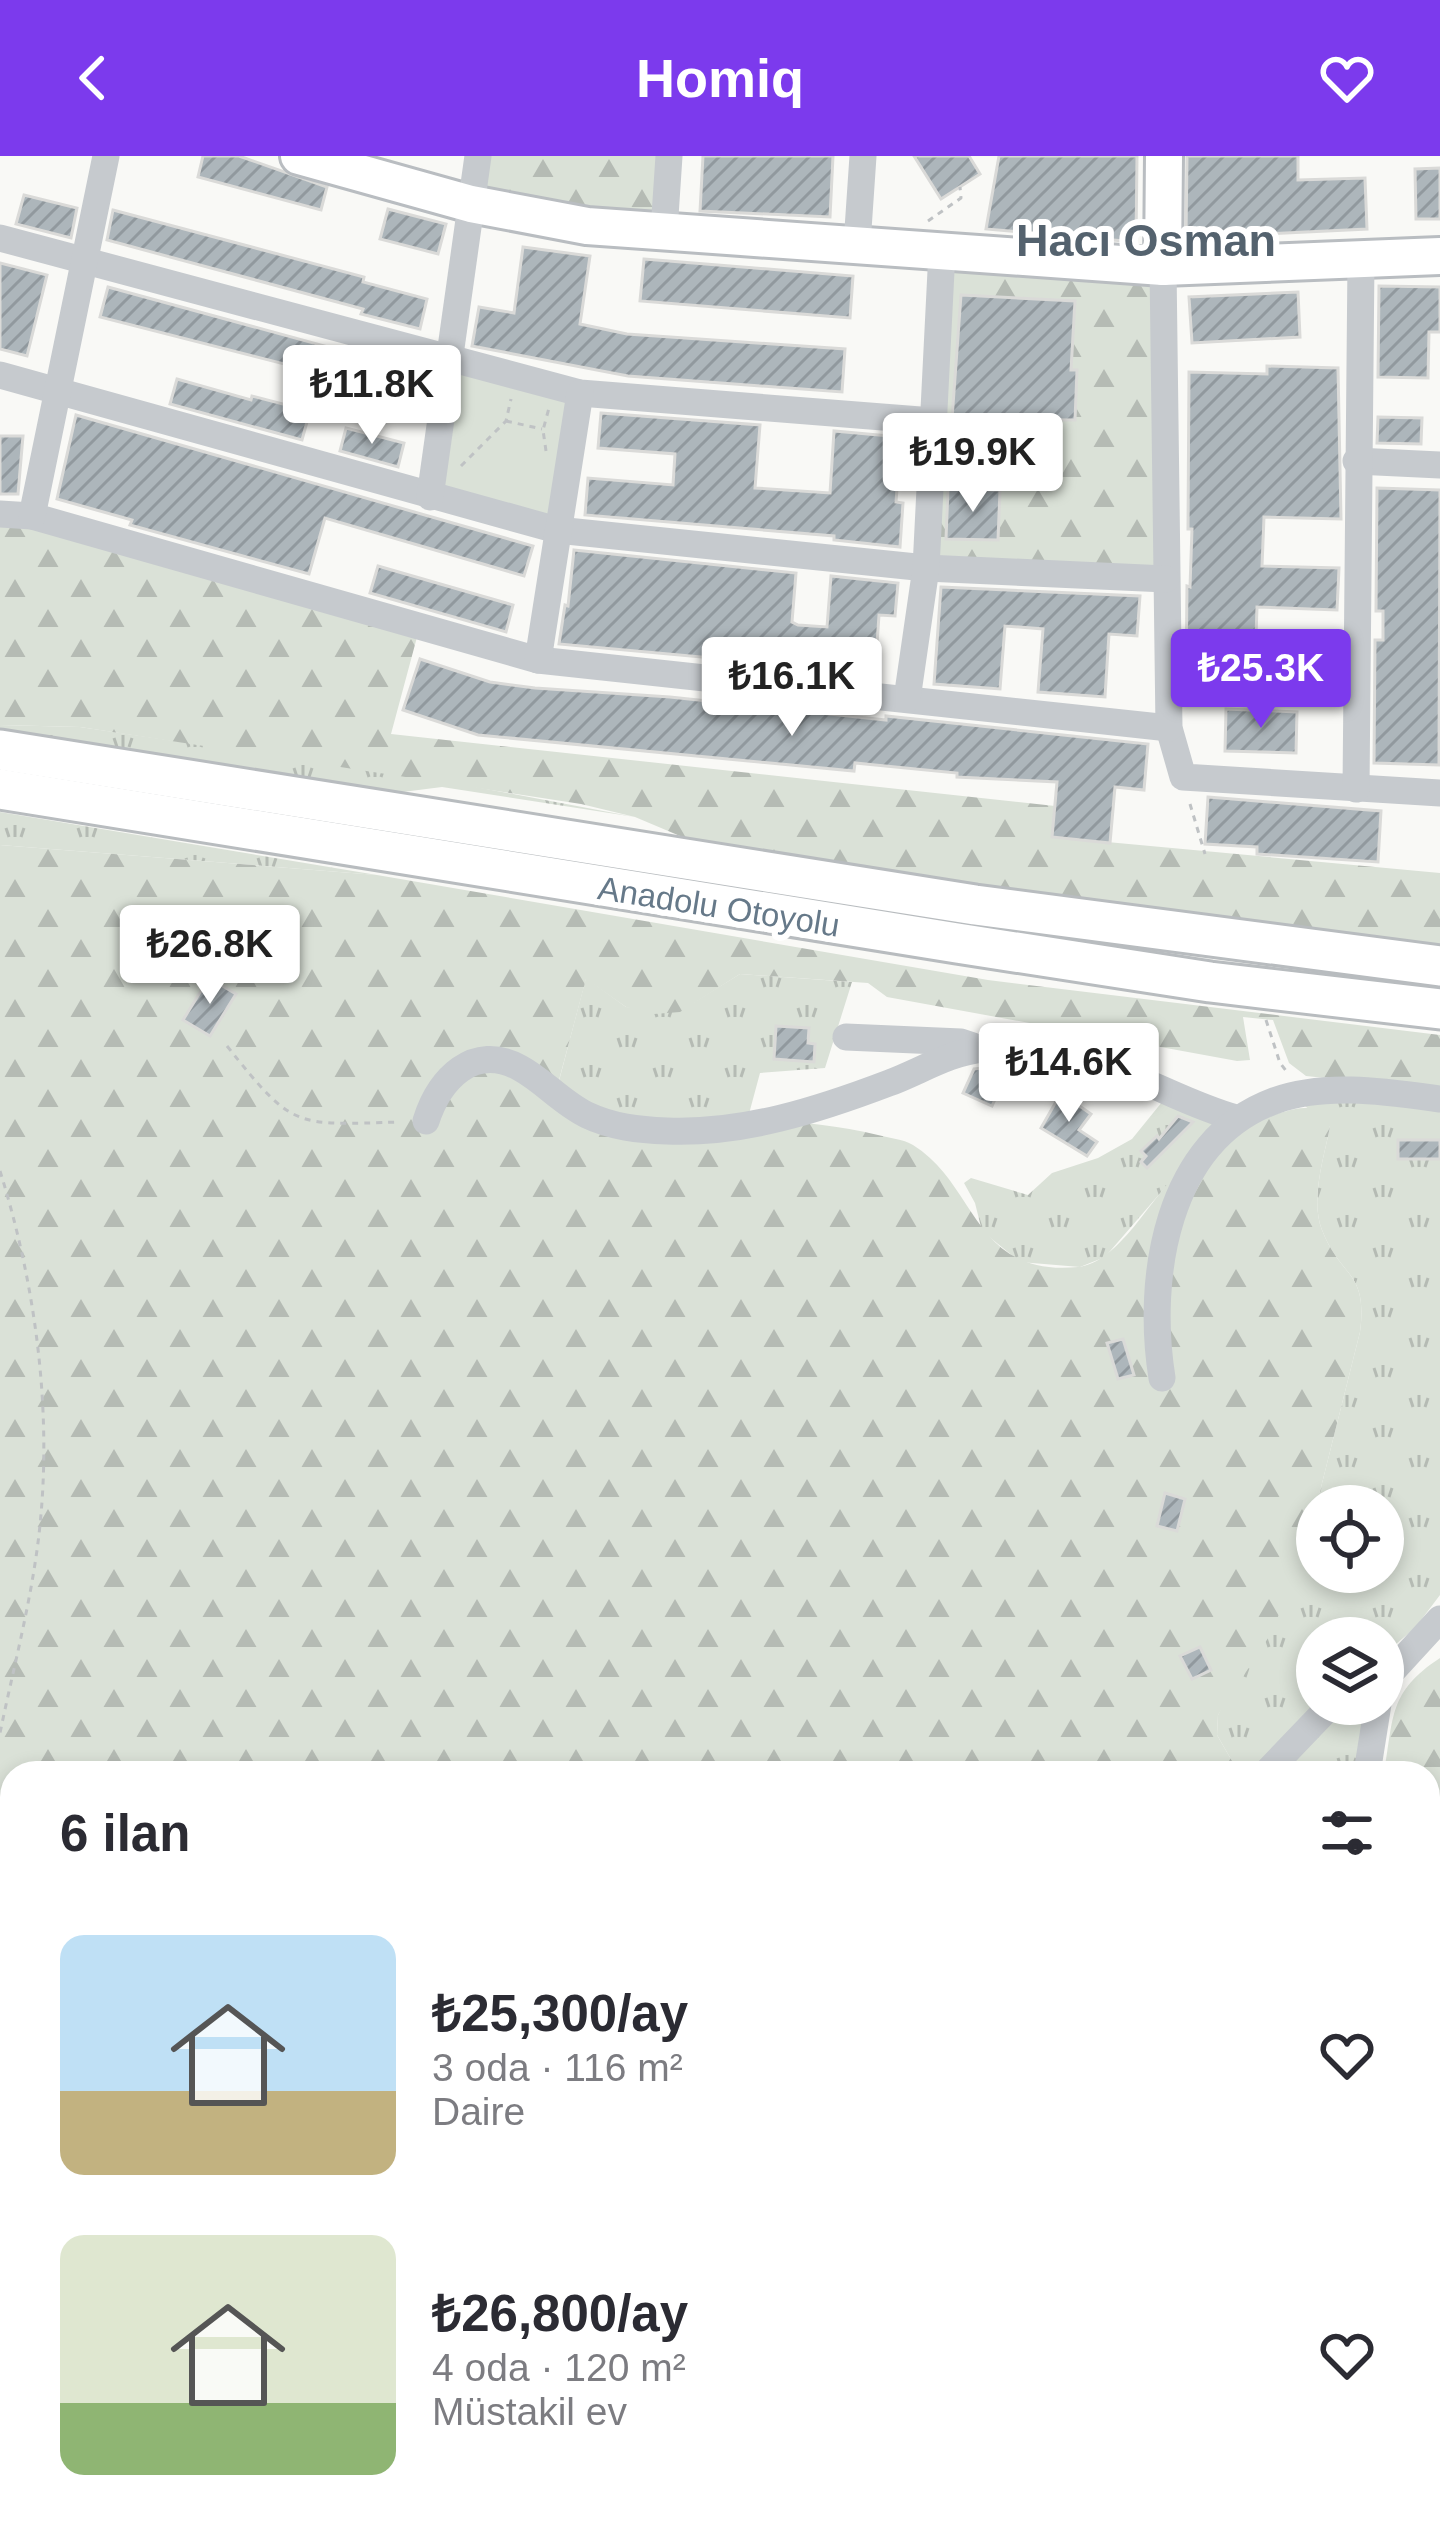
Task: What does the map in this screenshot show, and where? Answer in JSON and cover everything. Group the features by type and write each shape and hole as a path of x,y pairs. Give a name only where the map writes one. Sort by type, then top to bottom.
{"highway":[{"name":"Anadolu Otoyolu","path":"0,750 975,905 1440,967"},
{"name":"Anadolu Otoyolu","path":"0,789 957,944 1210,982 1440,1009"}],"main road":[{"path":"299,156 471,204 587,226 1163,267 1440,256"},
{"path":"1163,267 1164,156"}],"street":[{"path":"32,516 106,156"},
{"path":"430,497 478,156"},
{"path":"664,231 669,156"},
{"path":"857,244 863,156"},
{"path":"0,238 580,393 933,421"},
{"path":"907,699 926,568 933,421 932,251"},
{"path":"1355,789 1361,259"},
{"path":"1163,267 1169,728 1183,776 1440,793"},
{"path":"0,375 557,530 926,568 1166,579"},
{"path":"538,659 580,393"},
{"path":"1356,461 1440,465"},
{"path":"0,514 32,516 538,659 1169,728"},
{"path":"846,1037 961,1042 1104,1066 1197,1107 1236,1118"},
{"path":"426,1121 444,1080 459,1068 481,1061 504,1060 588,1116 626,1128 724,1130 818,1109 956,1054 984,1049"},
{"path":"1162,1378 1156,1338 1160,1259 1186,1180 1212,1142 1236,1118 1278,1099 1371,1091 1440,1099"},
{"path":"1404,1656 1440,1619"},
{"path":"1277,1761 1312,1725"},
{"path":"1369,1761 1375,1725"}],"path":[{"path":"932,251 925,224 961,198 960,187"},
{"path":"460,467 506,421 513,392"},
{"path":"506,421 544,430"},
{"path":"1183,776 1204,854"},
{"path":"1266,1019 1280,1063 1292,1078 1318,1092"},
{"path":"227,1046 263,1091 302,1121 426,1121"},
{"path":"0,1171 22,1243 44,1453 40,1529 0,1733"}],"green space":[{"path":"478,156 669,156 664,231 471,204"},
{"path":"942,251 1163,267 1166,579 926,568"},
{"path":"451,360 580,393 557,530 430,497"},
{"path":"0,514 420,626 391,734 1055,806 1053,837 1440,873 1440,946 1250,927 699,844 635,817 581,804 80,727 0,725"},
{"path":"0,725 80,727 444,781 635,817 442,787 379,795 0,735"},
{"path":"0,812 12,814 377,875 0,845"},
{"path":"0,845 377,875 988,980 1440,1035 1440,1090 1306,1076 1289,1063 1273,1020 1243,1017 1250,1060 1237,1061 887,997 868,983 740,974 680,1012 654,1014 626,1007 586,979 555,1095 588,1116 770,1120 905,1141 934,1162 996,1243 1017,1258 1043,1266 1093,1263 1121,1241 1181,1169 1209,1148 1286,1111 1319,1109 1330,1127 1319,1179 1319,1218 1329,1246 1357,1285 1360,1332 1322,1485 1296,1485 1296,1571 1272,1632 1218,1715 1217,1735 1232,1761 0,1761"},
{"path":"740,974 852,982 825,1068 760,1073 746,1125 669,1131 555,1096 586,978 626,1007 680,1011"},
{"path":"1358,1094 1440,1104 1440,1595 1404,1637 1404,1617 1296,1617 1296,1725 1364,1725 1359,1761 1232,1761 1217,1735 1218,1715 1296,1564 1296,1593 1404,1593 1404,1485 1322,1485 1361,1312 1357,1285 1322,1230 1319,1178 1330,1127 1305,1106"},
{"path":"1162,1102 1250,1127 1182,1168 1105,1257 1080,1267 1020,1262 982,1231 964,1183 971,1178 1028,1195 1052,1173 1098,1158 1132,1139"},
{"path":"1440,1658 1440,1761 1386,1761 1391,1725 1404,1725 1404,1692"}],"building":[{"path":"203,156 239,156 327,187 321,210 198,177"},
{"path":"703,156 833,156 830,217 700,211"},
{"path":"914,156 969,156 980,174 941,199"},
{"path":"999,156 1137,156 1136,242 986,229"},
{"path":"1187,156 1298,156 1298,180 1365,178 1367,229 1186,238"},
{"path":"1440,168 1440,219 1416,219 1415,169"},
{"path":"24,195 77,208 71,238 16,224"},
{"path":"388,209 446,224 438,254 380,239"},
{"path":"113,210 364,277 363,282 427,299 420,329 361,314 363,309 107,240"},
{"path":"523,247 590,256 580,324 627,334 845,349 842,392 628,376 472,346 479,307 514,313"},
{"path":"644,259 853,276 850,318 640,301"},
{"path":"0,263 47,275 27,356 0,349"},
{"path":"1379,286 1440,287 1440,332 1429,332 1428,378 1378,377"},
{"path":"108,287 427,374 420,403 100,317"},
{"path":"1298,292 1300,337 1192,343 1189,297"},
{"path":"961,295 1075,301 1071,370 1077,370 1075,420 952,419"},
{"path":"1267,366 1338,368 1341,519 1264,517 1262,566 1339,568 1337,610 1257,607 1256,637 1339,639 1339,681 1186,679 1192,529 1188,529 1189,372 1267,374"},
{"path":"177,379 310,411 302,440 170,404"},
{"path":"601,413 760,425 755,488 830,493 834,431 901,437 896,502 903,503 900,547 834,540 834,536 585,515 588,478 673,485 675,454 598,448"},
{"path":"76,415 533,546 524,576 325,518 309,574 130,525 132,520 57,499"},
{"path":"1378,417 1422,418 1421,444 1377,443"},
{"path":"346,428 404,443 398,467 340,451"},
{"path":"0,436 23,436 18,494 0,494"},
{"path":"1377,488 1440,490 1439,765 1374,763 1375,640 1383,640 1383,611 1376,611"},
{"path":"948,489 1000,490 998,540 946,539"},
{"path":"574,550 796,573 792,622 798,625 827,627 831,576 898,583 895,616 879,615 875,673 559,644"},
{"path":"378,566 513,605 506,632 370,593"},
{"path":"941,587 1140,596 1137,636 1109,634 1105,697 1038,692 1043,629 1005,626 1000,689 934,684"},
{"path":"420,659 490,682 535,688 886,720 886,716 1148,744 1144,790 1115,787 1110,843 1052,837 1057,782 957,777 957,773 855,763 854,771 478,735 403,710"},
{"path":"1226,709 1297,712 1296,753 1225,751"},
{"path":"1208,797 1381,811 1378,862 1257,854 1257,847 1205,844"},
{"path":"209,978 236,994 210,1036 183,1020"},
{"path":"776,1026 809,1028 808,1043 815,1044 814,1062 774,1059"},
{"path":"994,1067 1007,1072 992,1106 963,1093 974,1069"},
{"path":"1061,1093 1091,1114 1079,1130 1097,1142 1087,1156 1041,1128"},
{"path":"1178,1116 1193,1122 1147,1168 1141,1162 1146,1156 1141,1151 1157,1136 1159,1139"},
{"path":"1398,1140 1440,1140 1440,1159 1398,1159"},
{"path":"1123,1339 1134,1375 1118,1379 1107,1343"},
{"path":"1165,1493 1185,1499 1177,1531 1157,1526"},
{"path":"1200,1647 1211,1670 1192,1679 1180,1656"}],"district":[{"name":"Hacı Osman","path":"1146,240"}]}
